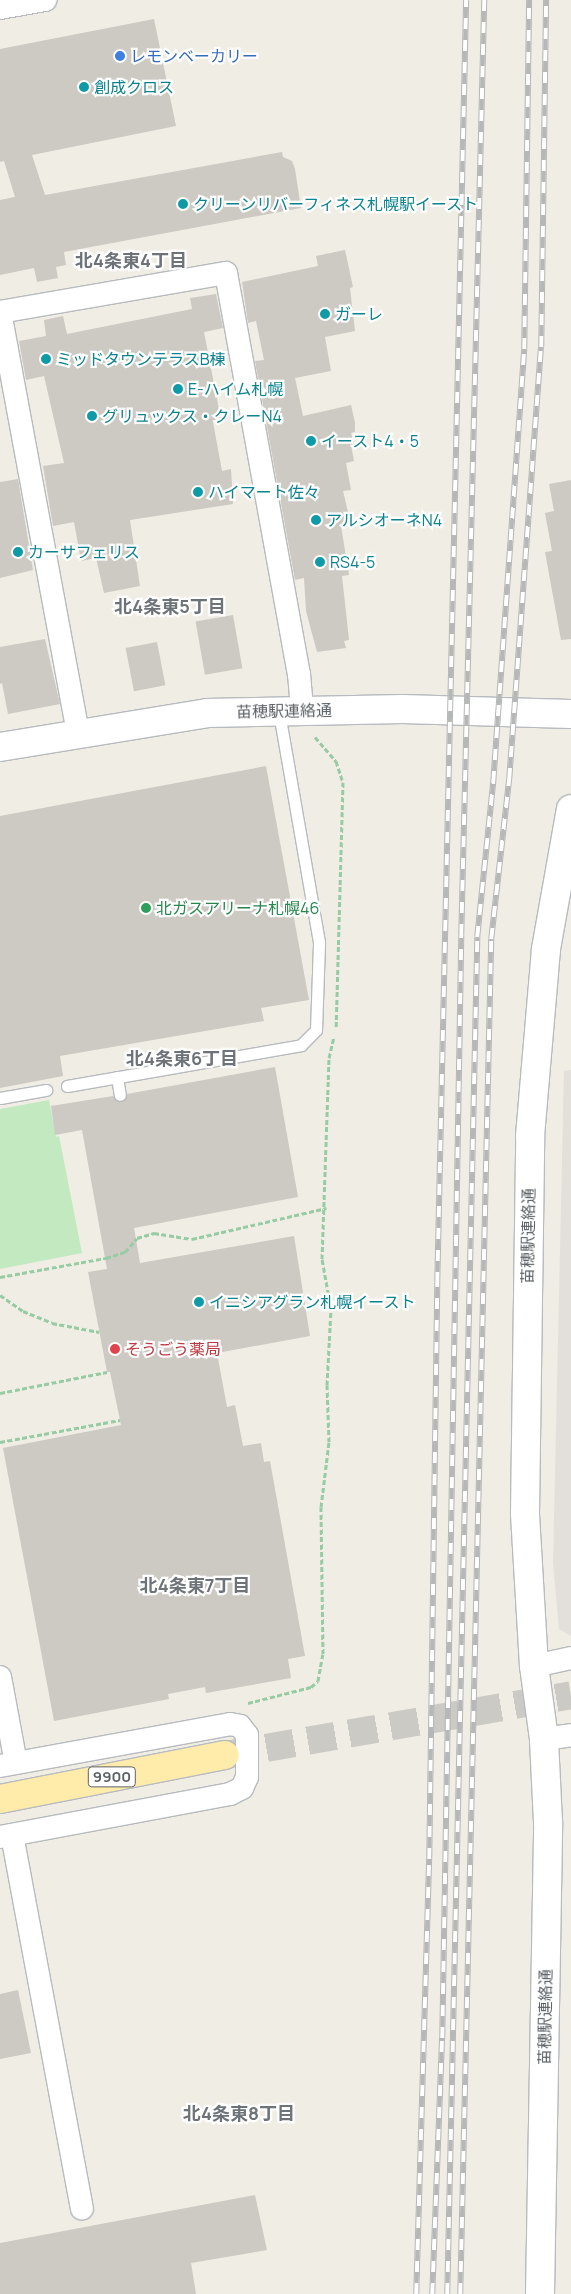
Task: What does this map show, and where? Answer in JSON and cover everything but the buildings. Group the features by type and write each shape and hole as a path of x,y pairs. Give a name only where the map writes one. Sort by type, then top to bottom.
{"main road":[{"name":"9900","path":"0,1799 225,1755"}],"street":[{"path":"0,8 45,0"},
{"path":"78,732 0,312 226,273 299,674 290,710"},
{"name":"苗穂駅連絡通","path":"0,747 78,732 208,713 403,709 571,714"},
{"name":"苗穂駅連絡通","path":"540,2294 548,1822 544,1739 534,1666 525,1513 530,1136 546,949 571,809"},
{"path":"534,1666 571,1658"},
{"path":"0,1677 8,1764 230,1724 240,1726 246,1735 246,1777 242,1788 230,1794 6,1836 82,2209"},
{"path":"544,1739 571,1735"}],"lane":[{"path":"67,1086 301,1045 316,1030 319,942 290,710"},
{"path":"117,1077 120,1095"},
{"path":"0,1098 46,1090"}],"path":[{"path":"240,1705 311,1687 318,1681 324,1654 321,1507 329,1442 327,1385 331,1309 322,1259 326,1208 329,1058 338,1020 343,782 336,761 314,735"},
{"path":"0,1277 106,1258 125,1252 137,1238 154,1233 192,1239 215,1236 252,1224 326,1208"},
{"path":"0,1295 23,1311 52,1323 99,1332"},
{"path":"0,1393 107,1372"},
{"path":"0,1442 120,1420"}],"shaded area":[{"path":"571,1070 571,1636 559,1629 553,1563 564,1071"}],"green space":[{"path":"49,1100 56,1137 59,1136 82,1253 0,1269 0,1109"}],"tunnel":[{"path":"225,1755 571,1695"}],"railway":[{"path":"416,2294 429,1859 437,1283 466,0"},
{"path":"432,2294 442,2038 461,935 484,0"},
{"path":"447,2294 477,937 493,782 524,349 529,0"},
{"path":"460,2294 491,939 509,779 541,347 546,0"}],"place":[{"name":"レモンベーカリー","path":"120,56"},
{"name":"創成クロス","path":"84,87"},
{"name":"クリーンリバーフィネス札幌駅イースト","path":"183,204"},
{"name":"ガーレ","path":"325,314"},
{"name":"ミッドタウンテラスB棟","path":"46,359"},
{"name":"E-ハイム札幌","path":"178,389"},
{"name":"グリュックス・クレーN4","path":"92,416"},
{"name":"イースト4・5","path":"311,441"},
{"name":"ハイマート佐々","path":"198,492"},
{"name":"アルシオーネN4","path":"316,520"},
{"name":"カーサフェリス","path":"18,552"},
{"name":"RS4-5","path":"320,562"},
{"name":"北ガスアリーナ札幌46","path":"146,908"},
{"name":"イニシアグラン札幌イースト","path":"199,1302"},
{"name":"そうごう薬局","path":"115,1349"}],"district":[{"name":"北4条東4丁目","path":"131,260"},
{"name":"北4条東5丁目","path":"170,606"},
{"name":"北4条東6丁目","path":"182,1058"},
{"name":"北4条東7丁目","path":"195,1585"},
{"name":"北4条東8丁目","path":"239,2113"}]}
